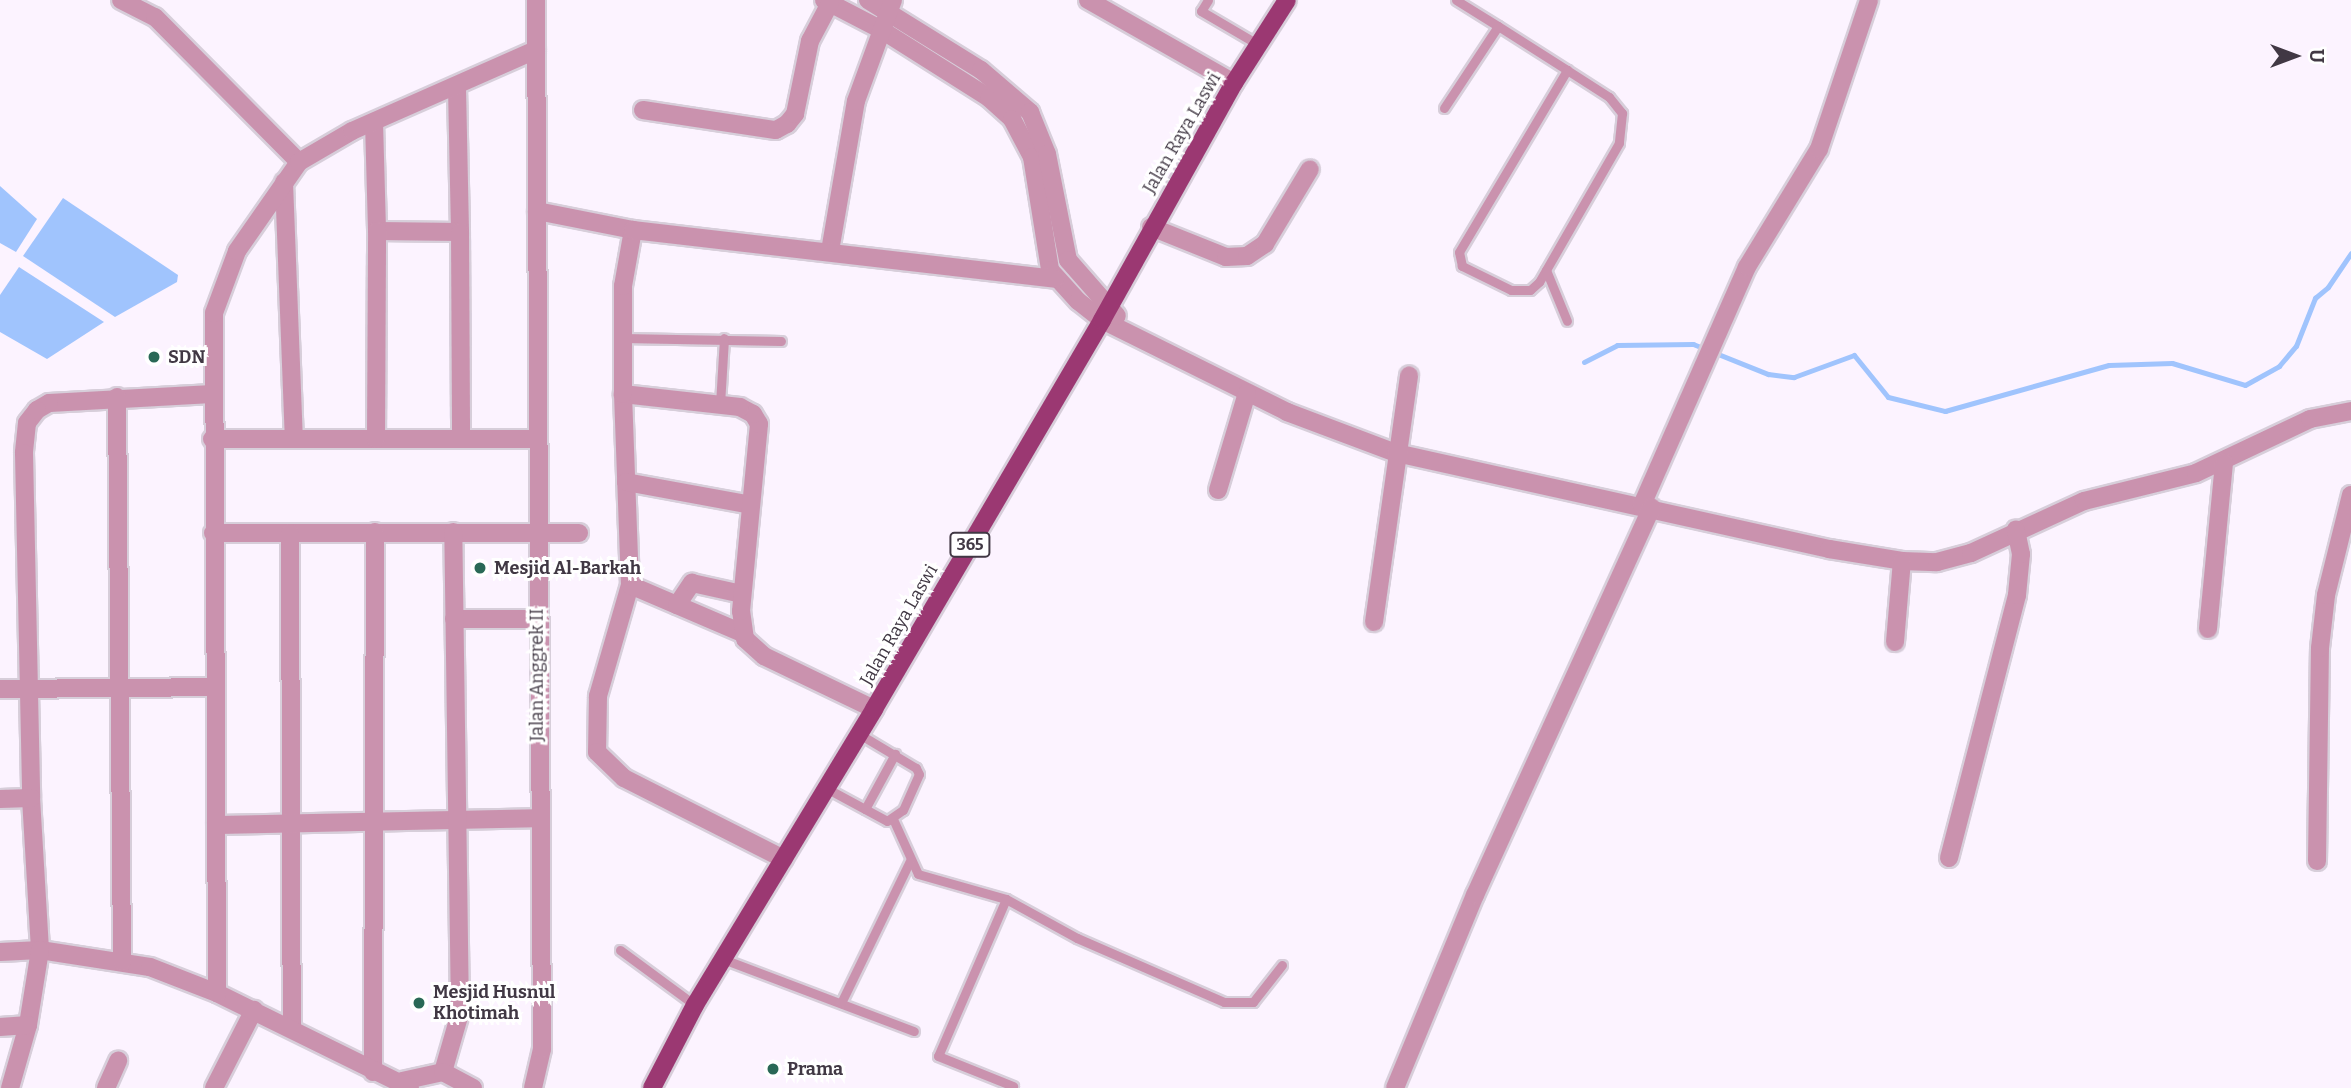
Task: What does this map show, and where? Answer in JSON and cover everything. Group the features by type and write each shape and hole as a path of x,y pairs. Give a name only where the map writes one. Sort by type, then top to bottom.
{"main road":[{"name":"Jalan Raya Laswi","path":"657,1086 695,1004 874,709 1106,313 1151,227 1234,83 1287,0"}],"street":[{"path":"121,0 155,18 299,162"},
{"name":"Jalan Anggrek II","path":"533,1088 542,1049 538,818 536,0"},
{"path":"868,0 891,6 981,70 1030,112 1047,154 1068,260 1106,313"},
{"path":"1088,0 1234,83"},
{"path":"1395,1088 1475,895 1647,506 1747,267 1819,149 1869,0"},
{"path":"643,110 776,130 787,124 795,114 810,41 827,2 880,29 989,98 1017,126 1032,157 1045,252 1055,279"},
{"path":"830,251 856,101 880,29 891,6"},
{"path":"217,993 212,394 214,313 219,290 237,251 299,162 374,122 457,88 536,50"},
{"path":"457,88 461,439"},
{"path":"374,122 377,232 376,439"},
{"path":"1151,227 1226,257 1247,256 1265,244 1310,169"},
{"path":"284,182 293,439"},
{"path":"537,211 633,230 1055,279 1124,328 1247,393 1396,453 1647,506 1829,549 1902,561 1949,561 2084,501 2224,463 2310,419 2351,411"},
{"path":"633,230 623,286 621,338 630,585 598,696 597,752 624,778 784,859"},
{"path":"377,232 460,232"},
{"path":"1374,622 1409,375"},
{"path":"1218,490 1247,393"},
{"path":"10,1088 28,1025 40,950 31,798 27,423 49,403 117,397 212,394"},
{"path":"623,394 720,404 747,410 759,424 742,594 742,634"},
{"path":"117,397 117,689 122,962"},
{"path":"212,439 537,439"},
{"path":"2208,629 2224,463"},
{"path":"626,482 751,505"},
{"path":"2317,862 2322,622 2351,495"},
{"path":"1949,858 2017,595 2021,554 2016,530"},
{"path":"443,1072 460,1013 453,532"},
{"path":"213,533 579,533"},
{"path":"290,533 292,1029"},
{"path":"373,1072 377,822 375,533"},
{"path":"1895,642 1902,561"},
{"path":"677,605 692,583 742,594"},
{"path":"630,585 742,634 764,656 874,709"},
{"path":"454,619 537,619"},
{"path":"0,689 215,687"},
{"path":"0,799 31,798"},
{"path":"216,825 538,818"},
{"path":"0,952 40,950 122,962 217,993 373,1072 406,1085 443,1072 473,1088"},
{"path":"214,1088 254,1010"},
{"path":"0,1027 28,1025"},
{"path":"106,1088 118,1061"}],"lane":[{"path":"1208,0 1201,11 1259,45"},
{"path":"1456,0 1567,70 1614,101 1623,124 1611,157 1546,270 1535,286 1516,291 1464,267 1458,255 1567,70"},
{"path":"1444,108 1498,26"},
{"path":"1546,270 1567,321"},
{"path":"621,338 781,341"},
{"path":"720,404 724,338"},
{"path":"859,734 911,762 919,774 893,820"},
{"path":"865,809 895,754"},
{"path":"826,788 865,809 893,820 910,862 919,874 1006,899 1077,938 1224,1002 1253,1002 1282,965"},
{"path":"841,1003 910,862"},
{"path":"1006,899 938,1056 1013,1086"},
{"path":"620,950 695,1004"},
{"path":"723,959 914,1031"}],"water":[{"path":"0,186 37,219 16,252 0,243"},
{"path":"63,198 178,275 177,282 115,317 23,256"},
{"path":"19,267 104,322 47,359 0,332 0,295"}],"waterway":[{"path":"1584,362 1617,345 1693,344 1768,374 1794,377 1854,355 1888,397 1945,411 2109,365 2172,363 2245,385 2279,366 2296,346 2315,298 2328,287 2351,253"}],"place":[{"name":"SDN","path":"154,357"},
{"name":"Mesjid Al-Barkah","path":"480,568"},
{"name":"Mesjid Husnul Khotimah","path":"419,1003"},
{"name":"Prama","path":"773,1069"}]}
